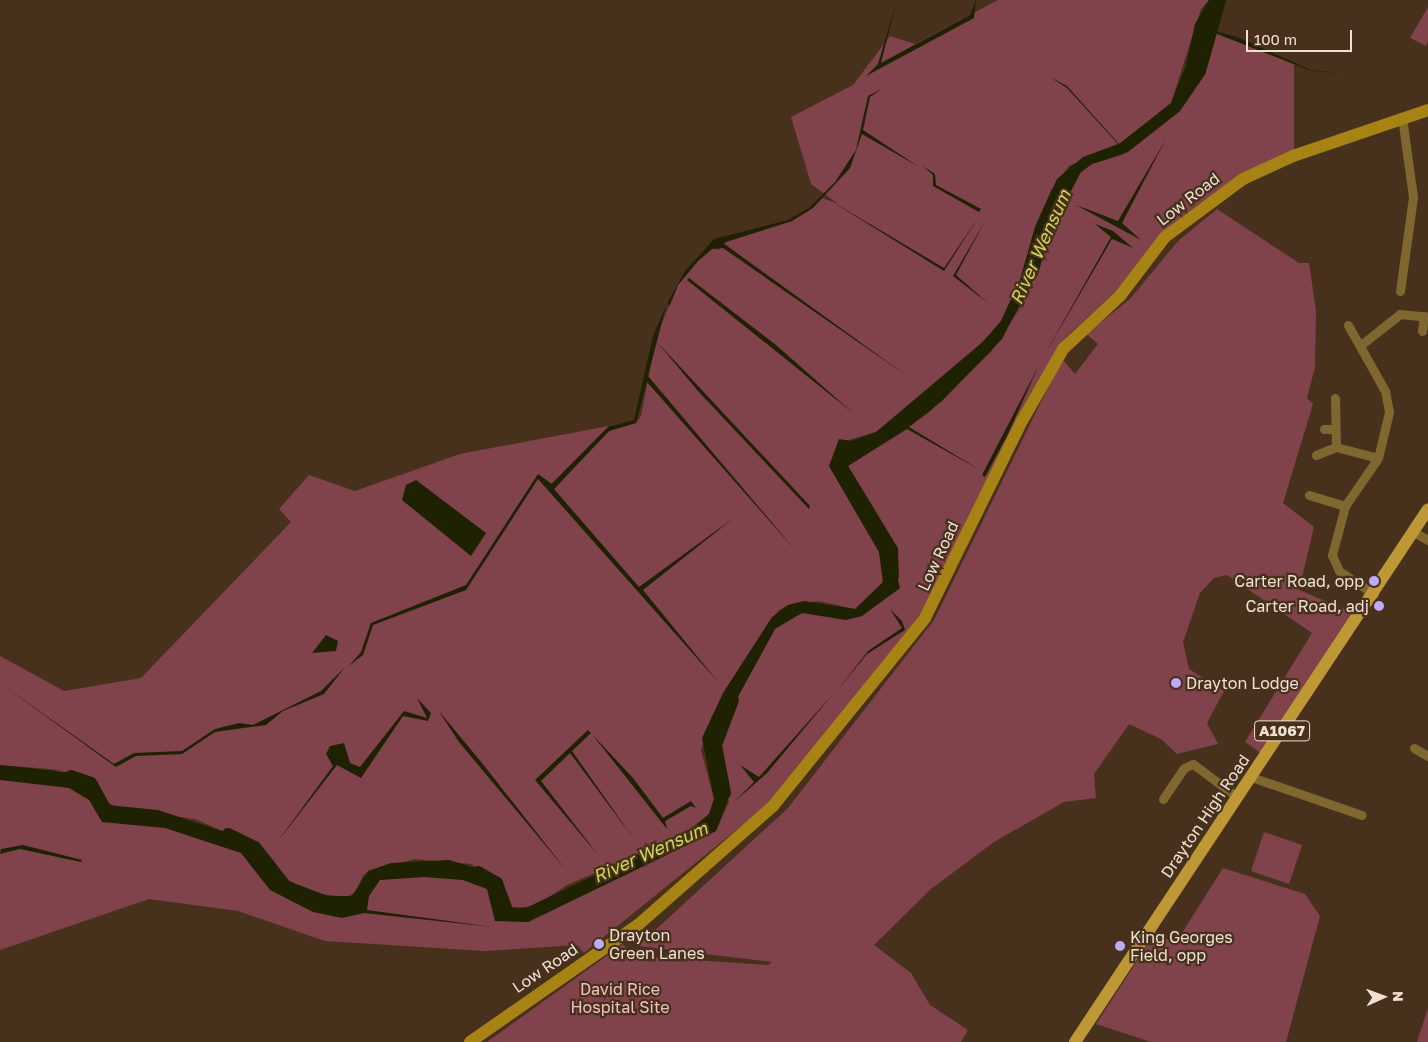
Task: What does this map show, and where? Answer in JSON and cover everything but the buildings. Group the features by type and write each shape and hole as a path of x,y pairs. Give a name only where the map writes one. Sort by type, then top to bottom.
{"main road":[{"name":"Drayton High Road","path":"1076,1042 1250,777 1374,594 1428,509"}],"street":[{"name":"Low Road","path":"470,1042 638,925 773,806 925,618 1022,422 1063,348 1120,296 1165,237 1243,178 1402,117 1428,110"},
{"path":"1402,117 1413,197 1401,288 1411,286"},
{"path":"1361,345 1400,314 1426,316 1422,331"},
{"path":"1348,325 1361,345 1388,405 1378,458 1345,506 1334,563 1374,594"},
{"path":"1335,398 1336,447"},
{"path":"1324,429 1335,429"},
{"path":"1316,455 1336,447 1378,458"},
{"path":"1309,495 1345,506"},
{"path":"1414,532 1428,540"},
{"path":"1414,748 1428,756"},
{"path":"1163,793 1184,768 1193,764 1237,797"},
{"path":"1250,777 1362,815"}],"green space":[{"path":"998,0 1209,0 1201,9 1171,103 1124,142 1069,166 1051,190 1035,227 1020,280 1001,321 965,361 876,432 845,441 829,466 879,552 884,577 880,588 855,609 819,601 788,605 778,611 712,716 701,750 714,799 709,814 681,836 567,885 537,905 513,909 503,899 503,904 528,922 716,831 729,802 711,746 775,629 794,615 814,611 834,618 881,601 899,589 895,559 852,487 848,466 927,414 991,352 1022,305 1036,273 1046,227 1070,180 1092,164 1122,155 1180,111 1195,78 1207,29 1294,64 1294,153 1234,179 1185,214 1150,247 1118,290 1066,337 1028,400 937,590 904,638 765,807 584,953 577,945 486,951 325,941 238,911 149,899 0,950 0,775 62,770 0,765 0,656 64,691 141,678 291,522 279,509 309,475 355,491 460,454 609,426 547,488 554,489 609,431 636,423 641,416 656,337 678,285 698,261 713,248 719,250 728,240 792,221 822,198 837,203 811,184 791,117 853,85 890,36 915,44","holes":["101,800 125,810 195,819 241,839 104,808","414,859 471,864 489,876 388,872 339,908 282,882 277,874 313,893 346,897 356,892 363,875"]},
{"path":"1428,7 1428,41 1426,46 1410,38"},
{"name":"David Rice Hospital Site","path":"1217,209 1299,263 1309,263 1316,311 1315,367 1307,398 1313,404 1283,503 1314,527 1299,590 1356,614 1262,754 1245,742 1312,633 1227,575 1214,578 1200,593 1183,642 1189,669 1224,691 1207,723 1218,744 1177,754 1161,739 1129,724 1094,774 1096,798 1064,802 994,842 931,889 874,945 911,973 930,1005 968,1030 961,1042 487,1042 623,944 631,956 768,965 772,962 638,946 788,808 934,620 1062,359 1075,374 1098,344 1086,334 1130,299 1178,241"},
{"path":"1264,832 1302,845 1289,884 1251,871"},
{"path":"1223,868 1305,894 1320,916 1286,1042 1151,1042 1096,1024 1156,932 1175,944"},
{"path":"1428,1008 1428,1042 1417,1042"}],"water":[{"path":"897,0 881,63 970,15 976,0 974,18 866,76 878,64"},
{"path":"1209,0 1222,0 1211,14 1208,29 1237,37 1311,70 1207,30 1195,78 1180,111 1128,152 1092,164 1070,180 1046,227 1036,273 1002,339 942,401 909,427 980,470 907,429 848,466 852,487 890,545 900,588 862,616 846,620 802,613 775,629 711,746 729,797 716,831 528,922 495,921 487,889 463,880 424,877 380,880 369,896 367,910 493,927 364,913 342,918 313,912 270,890 241,853 165,828 102,822 89,800 69,788 0,780 0,765 75,773 107,805 158,810 240,837 283,879 328,896 352,896 368,871 391,863 449,860 482,870 495,881 509,907 526,908 695,827 709,814 714,799 702,738 723,693 772,617 788,605 804,601 855,609 883,582 879,552 829,466 839,439 851,441 876,432 985,340 1001,321 1020,280 1035,227 1057,179 1083,157 1118,144 1067,88 1050,77 1067,86 1119,144 1171,103 1186,65 1195,24"},
{"path":"882,89 870,97 863,130 919,167 862,134 850,168 813,208 792,221 723,243 907,376 723,248 712,249 698,261 678,285 670,305 667,304 685,271 714,239 788,220 809,208 835,182 856,150 868,96"},
{"path":"1166,139 1122,223 1141,240 1076,205 1118,221"},
{"path":"923,166 935,174 936,185 981,209 979,212 933,186 933,175"},
{"path":"826,198 944,268 978,218 944,271"},
{"path":"1070,214 1113,231 1133,248 1112,239 1041,361 1111,237 1095,224"},
{"path":"985,221 956,275 989,304 953,276"},
{"path":"689,278 776,345 853,413 687,280"},
{"path":"666,306 648,376 796,551 647,382 636,423 609,431 554,489 639,587 735,517 643,590 719,683 538,479 466,590 373,625 363,655 349,666 361,652 371,623 466,585 538,474 552,484 608,427 634,420 653,336"},
{"path":"657,342 810,506 809,509 698,391"},
{"path":"1038,367 1008,434 985,477 982,475"},
{"path":"416,480 486,533 471,556 402,500 406,485"},
{"path":"890,609 902,621 905,630 867,654 836,692 868,651 902,628"},
{"path":"326,635 338,641 336,651 312,653"},
{"path":"345,667 324,694 283,711 266,725 215,732 182,754 136,756 116,767 0,683 114,764 134,753 182,751 215,729 239,723 253,725 321,691"},
{"path":"833,694 767,773 735,801 754,782 740,765 759,777"},
{"path":"417,698 431,713 428,721 403,716 361,778 337,765 275,845 333,766 326,754 330,746 344,743 350,763 360,767 404,711 427,718"},
{"path":"438,710 482,763 566,870 459,742"},
{"path":"588,730 591,733 572,751 634,839 570,753 541,781 599,856 535,780"},
{"path":"592,734 633,778 663,818 691,801 696,808 691,806 665,821 667,829"},
{"path":"23,845 82,860 81,862 20,849 0,854 1,849"}],"waterway":[{"name":"River Wensum","path":"1177,105 1200,71 1220,0"},
{"name":"River Wensum","path":"1032,273 1045,229 1075,170"},
{"name":"River Wensum","path":"843,469 892,550 893,576"},
{"name":"River Wensum","path":"725,793 716,745 733,700"},
{"name":"River Wensum","path":"71,776 91,783 107,812"},
{"name":"River Wensum","path":"228,834 255,847 284,884"},
{"name":"River Wensum","path":"478,872 497,883 507,911"}],"place":[{"name":"Carter Road, opp","path":"1374,581"},
{"name":"Carter Road, adj","path":"1379,606"},
{"name":"Drayton Lodge","path":"1176,683"},
{"name":"Drayton Green Lanes","path":"599,944"},
{"name":"King Georges Field, opp","path":"1120,946"}]}
